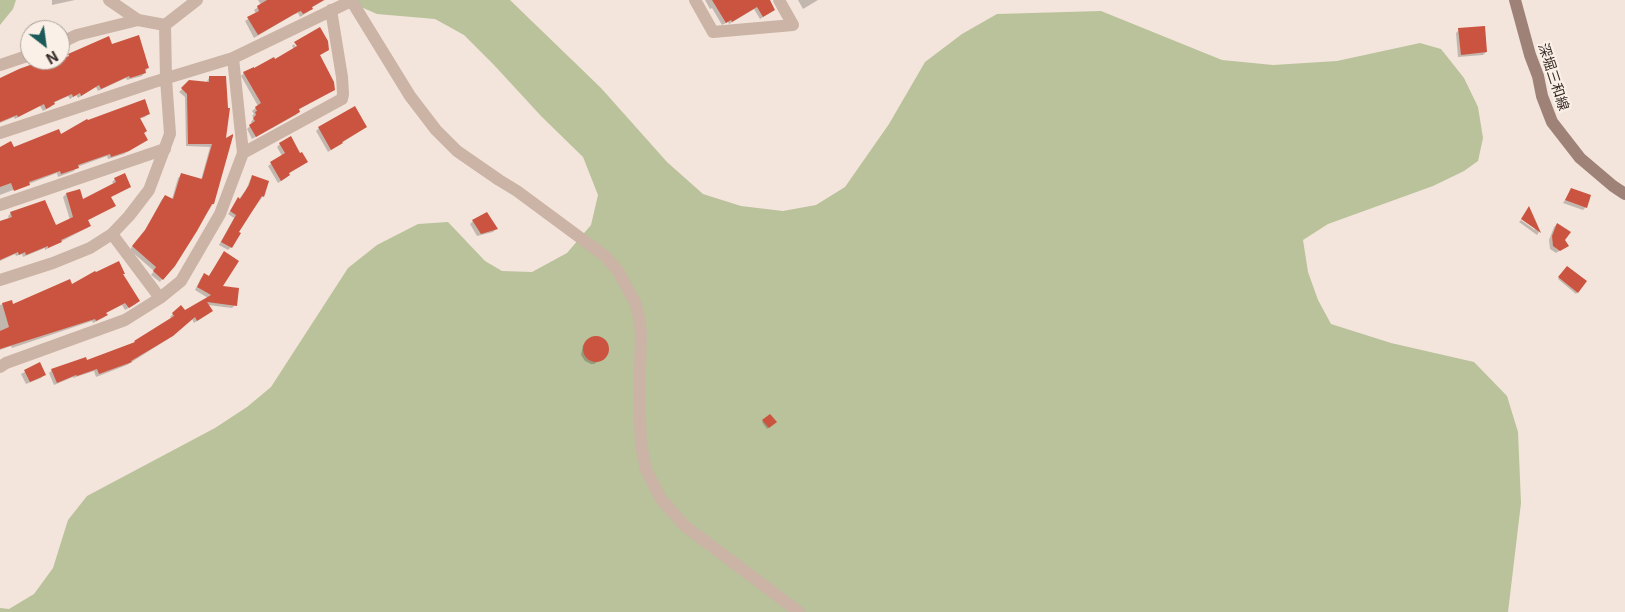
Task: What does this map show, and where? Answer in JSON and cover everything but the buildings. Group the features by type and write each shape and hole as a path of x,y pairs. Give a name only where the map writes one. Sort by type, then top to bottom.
{"main road":[{"name":"深堀三和線","path":"1515,0 1530,56 1552,122 1580,158 1625,194"}],"street":[{"path":"109,0 138,20 165,25 197,0"},
{"path":"0,133 233,58 351,0 410,96 436,130 457,150 518,191 605,256 618,271 636,304 639,318 641,333 639,399 641,444 646,470 662,499 685,526 799,612"},
{"path":"695,0 713,32 793,25 779,0"},
{"path":"243,153 342,99 342,77 332,10"},
{"path":"70,38 138,20"},
{"path":"0,280 53,264 90,248 112,234 149,190 170,134 165,25"},
{"path":"0,65 20,58"},
{"path":"0,367 6,363 125,320 181,282 220,214 243,153 233,58"},
{"path":"0,205 165,148"},
{"path":"112,234 160,298"}],"green space":[{"path":"0,0 16,0 13,9 0,25"},
{"path":"345,0 510,0 601,88 667,162 703,194 741,206 783,211 816,205 845,187 889,124 925,62 962,34 997,14 1101,11 1222,60 1273,65 1337,61 1420,43 1441,49 1464,78 1478,107 1483,138 1478,161 1464,171 1433,186 1328,224 1303,240 1308,272 1318,300 1331,324 1391,343 1474,362 1507,396 1518,432 1521,503 1508,612 0,612 0,608 9,609 34,594 53,568 68,520 87,496 215,428 247,407 271,387 348,268 377,245 418,224 448,222 485,261 502,271 532,272 567,253 591,225 598,195 583,157 464,35 435,19 377,14"}]}
